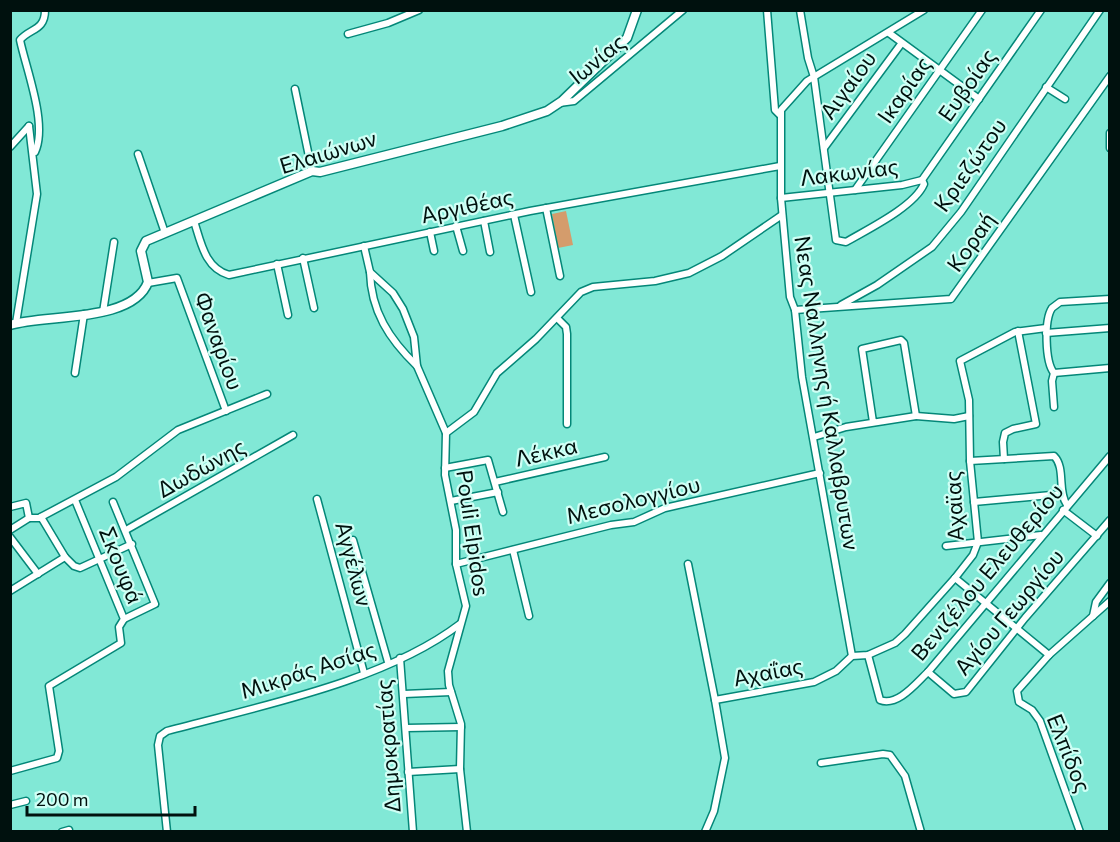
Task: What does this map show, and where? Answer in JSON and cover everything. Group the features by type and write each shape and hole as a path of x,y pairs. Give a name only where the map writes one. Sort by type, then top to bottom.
{"main road":[{"name":"Ελαιώνων","path":"147,283 141,247 147,240 312,171 320,172 536,116 559,103 627,38 637,10"},
{"path":"13,324 103,312 132,302 143,292 147,283"}],"street":[{"path":"34,154 38,139 36,119 28,64 20,40 43,25 45,10"},
{"path":"348,34 388,23 419,10"},
{"name":"Ιωνίας","path":"559,103 574,101 683,10"},
{"name":"Νεας Nαλληνης ή Καλλαβρυτων","path":"767,10 775,110 780,115 781,198 790,297 795,310 802,377 850,658"},
{"path":"800,10 808,58 814,77 830,193"},
{"path":"780,115 795,92 814,77 924,10"},
{"name":"Ικαρίας","path":"855,190 982,10"},
{"name":"Ευβοίας","path":"830,193 836,240 846,242 889,216 921,192 924,184 922,180 1041,10"},
{"name":"Κριεζώτου","path":"837,306 869,290 932,247 961,212 1100,10"},
{"path":"889,33 979,99"},
{"name":"Αιγαίου","path":"825,148 901,44"},
{"name":"Κοραή","path":"795,310 951,299 1110,76"},
{"path":"1046,87 1065,99"},
{"path":"295,89 312,171"},
{"path":"10,147 29,126 34,154 37,203 13,324"},
{"path":"1110,133 1110,148"},
{"path":"138,154 165,233"},
{"name":"Αργιθέας","path":"194,221 207,260 226,275 546,208 780,166"},
{"name":"Λακωνίας","path":"781,198 902,185 922,180"},
{"path":"546,208 560,276"},
{"path":"514,215 531,292"},
{"path":"364,246 374,305 384,327 417,366 446,433 474,412 501,368 557,318 586,288 655,281 689,273 722,256 782,215"},
{"path":"484,221 490,252"},
{"path":"456,226 463,251"},
{"path":"430,232 434,251"},
{"path":"103,312 114,242"},
{"path":"303,258 314,308"},
{"path":"278,264 288,315"},
{"path":"370,272 393,292 404,309 414,337 417,366"},
{"name":"Φαναρίου","path":"147,283 177,278 226,411"},
{"path":"1054,407 1052,381 1054,373 1050,365 1046,331 1049,312 1056,304 1110,299"},
{"path":"75,373 84,314"},
{"path":"557,318 566,327 567,334 567,424"},
{"path":"1004,459 1002,442 1005,434 1013,429 1036,424 1018,331 1110,328"},
{"name":"Αχαϊας","path":"850,658 868,655 903,636 973,555 978,542 970,461 968,387 960,361 1018,331"},
{"path":"873,422 862,349 901,340 904,343 916,416"},
{"path":"1054,373 1110,368"},
{"path":"10,530 29,518 41,517 75,500 116,477 178,430 267,394"},
{"path":"814,437 873,422 916,416 954,419 969,416"},
{"name":"Pouli Elpidos","path":"446,433 445,468 456,530 456,564 466,606 449,662 451,692 461,727 460,769 467,831"},
{"name":"Δωδώνης","path":"126,530 293,435"},
{"path":"970,461 1054,456 1059,465 1065,508 1097,536"},
{"name":"Βενιζέλου Ελευθερίου","path":"868,655 879,699 885,702 898,698 928,672 1110,456"},
{"name":"Λέκκα","path":"495,482 604,457"},
{"path":"445,468 487,460 490,462 503,512"},
{"name":"Μεσολογγίου","path":"456,564 611,525 634,522 664,508 820,473"},
{"path":"451,501 498,492"},
{"path":"974,502 1062,494"},
{"name":"Αγγέλων","path":"317,499 364,673"},
{"name":"Σκουφά","path":"10,771 57,758 59,751 49,686 121,643 119,627 124,619 75,500"},
{"path":"113,502 155,604 124,619"},
{"path":"10,507 26,503 29,518"},
{"path":"41,517 65,557 74,566 80,568 132,544"},
{"name":"Αγίου Γεωργίου","path":"928,672 952,693 958,695 965,693 1110,520"},
{"path":"946,546 1041,536"},
{"path":"10,537 38,574"},
{"path":"353,540 388,662"},
{"path":"513,550 529,616"},
{"path":"10,591 65,557"},
{"path":"688,564 715,700"},
{"path":"954,578 1049,655 1110,601"},
{"path":"1093,616 1096,602 1110,583"},
{"name":"Μικράς Ασίας","path":"167,831 158,745 160,736 167,731 296,695 364,673 432,644 461,624"},
{"name":"Ελπίδος","path":"1049,655 1019,686 1017,694 1019,702 1036,714 1040,721 1080,831"},
{"name":"Δημοκρατίας","path":"400,658 413,831"},
{"name":"Αχαΐας","path":"705,831 714,811 725,758 715,700 814,682 826,677 850,658"},
{"path":"404,694 451,692"},
{"path":"406,728 461,727"},
{"path":"821,763 890,755 904,776 921,831"},
{"path":"408,772 460,769"},
{"path":"10,805 26,801"}],"shaded area":[{"path":"566,211 573,245 558,248 552,214"}]}
